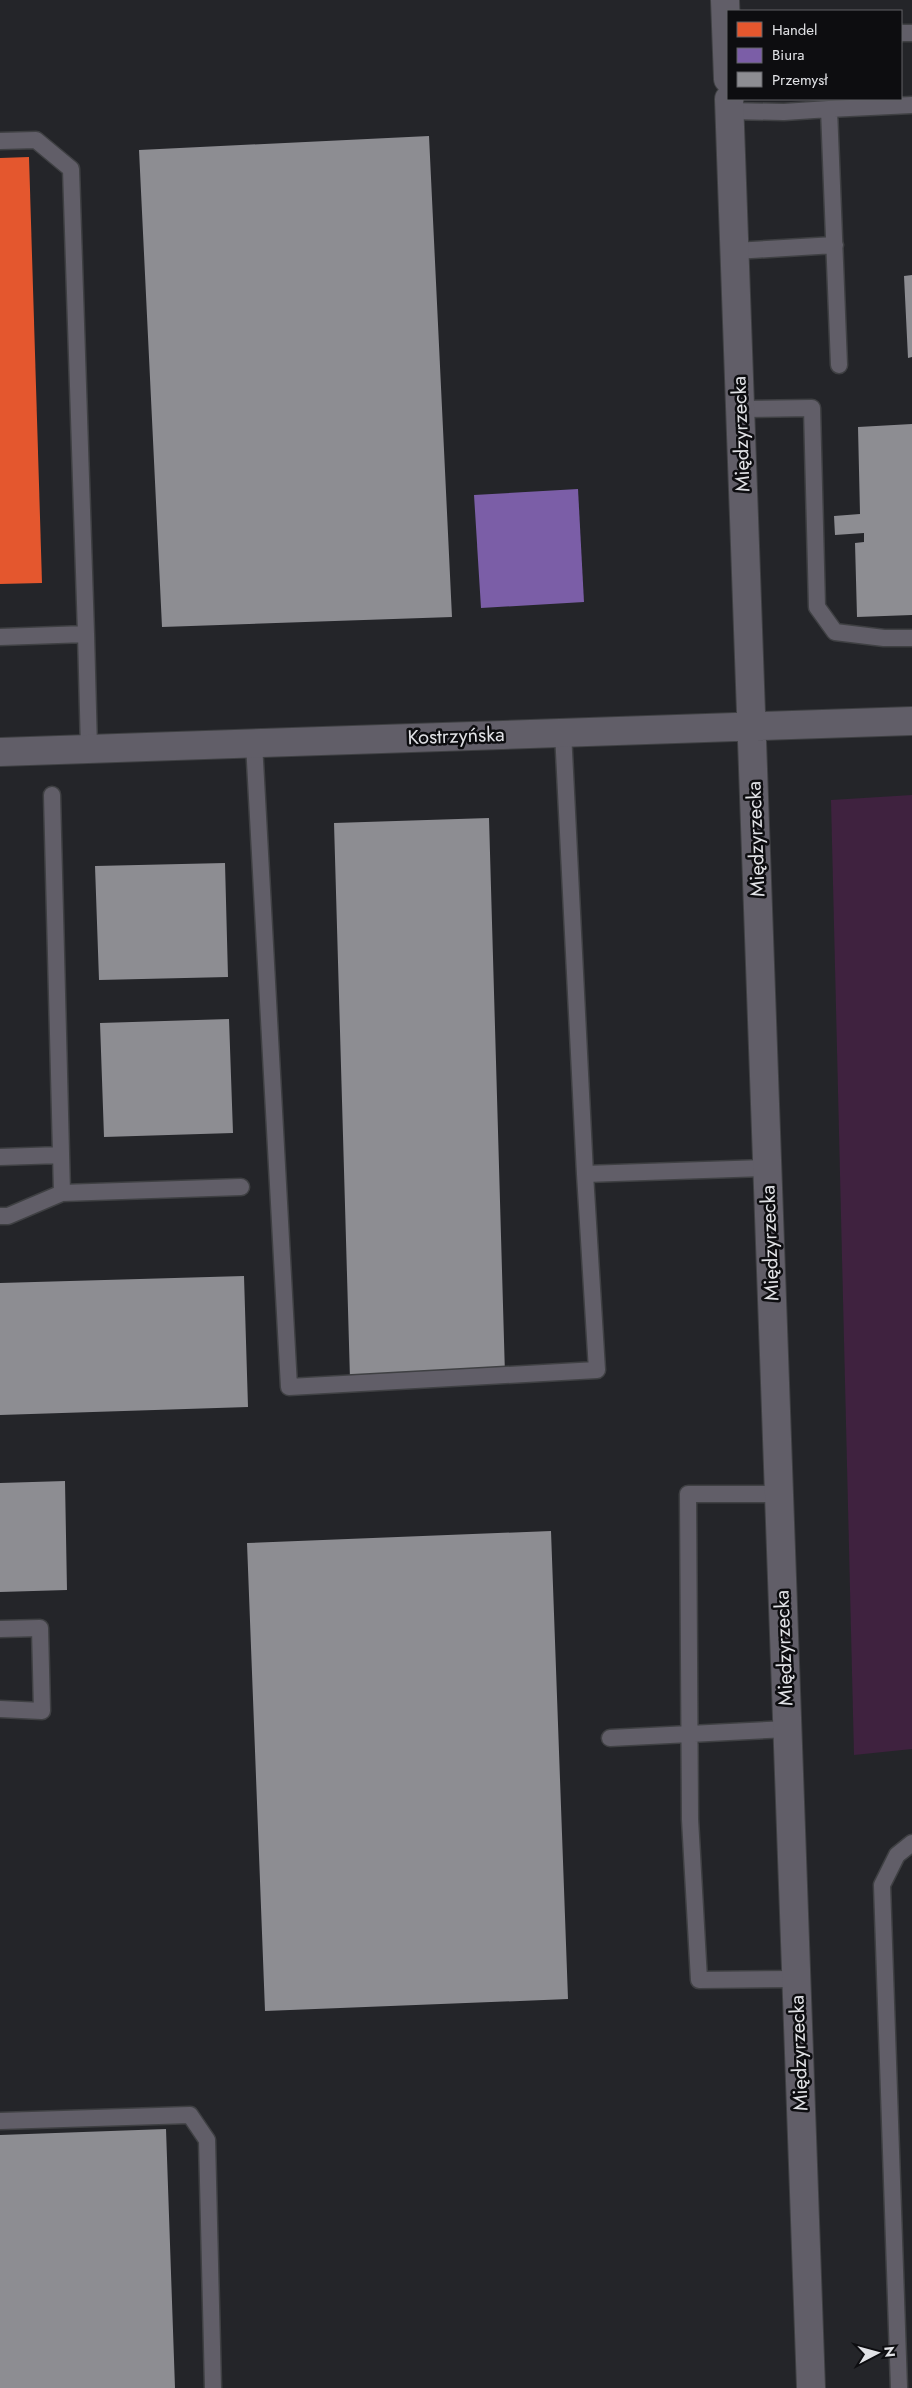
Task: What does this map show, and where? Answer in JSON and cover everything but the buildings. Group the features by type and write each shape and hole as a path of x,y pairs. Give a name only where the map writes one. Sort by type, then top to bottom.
{"street":[{"path":"726,0 727,18"},
{"name":"Międzyrzecka","path":"729,105 811,2388"},
{"name":"Kostrzyńska","path":"0,752 912,721"}],"lane":[{"path":"729,105 784,112 912,105"},
{"path":"829,109 839,365"},
{"path":"0,140 36,140 72,169 89,749"},
{"path":"734,251 834,245"},
{"path":"740,409 812,408 817,607 835,632 884,638 912,638"},
{"path":"0,637 86,634"},
{"path":"254,743 289,1387 597,1370 585,1174 563,732"},
{"path":"52,795 62,1193"},
{"path":"0,1158 61,1155"},
{"path":"585,1174 767,1168"},
{"path":"0,1216 8,1216 62,1193 241,1186"},
{"path":"779,1494 688,1494 690,1820 699,1980 796,1979"},
{"path":"0,1629 40,1628 42,1712 0,1709"},
{"path":"610,1738 787,1729"},
{"path":"899,2388 882,1885 897,1855 912,1843"},
{"path":"0,2121 190,2115 207,2140 213,2388"}],"shaded area":[{"path":"912,795 912,1749 854,1755 831,800"}]}
